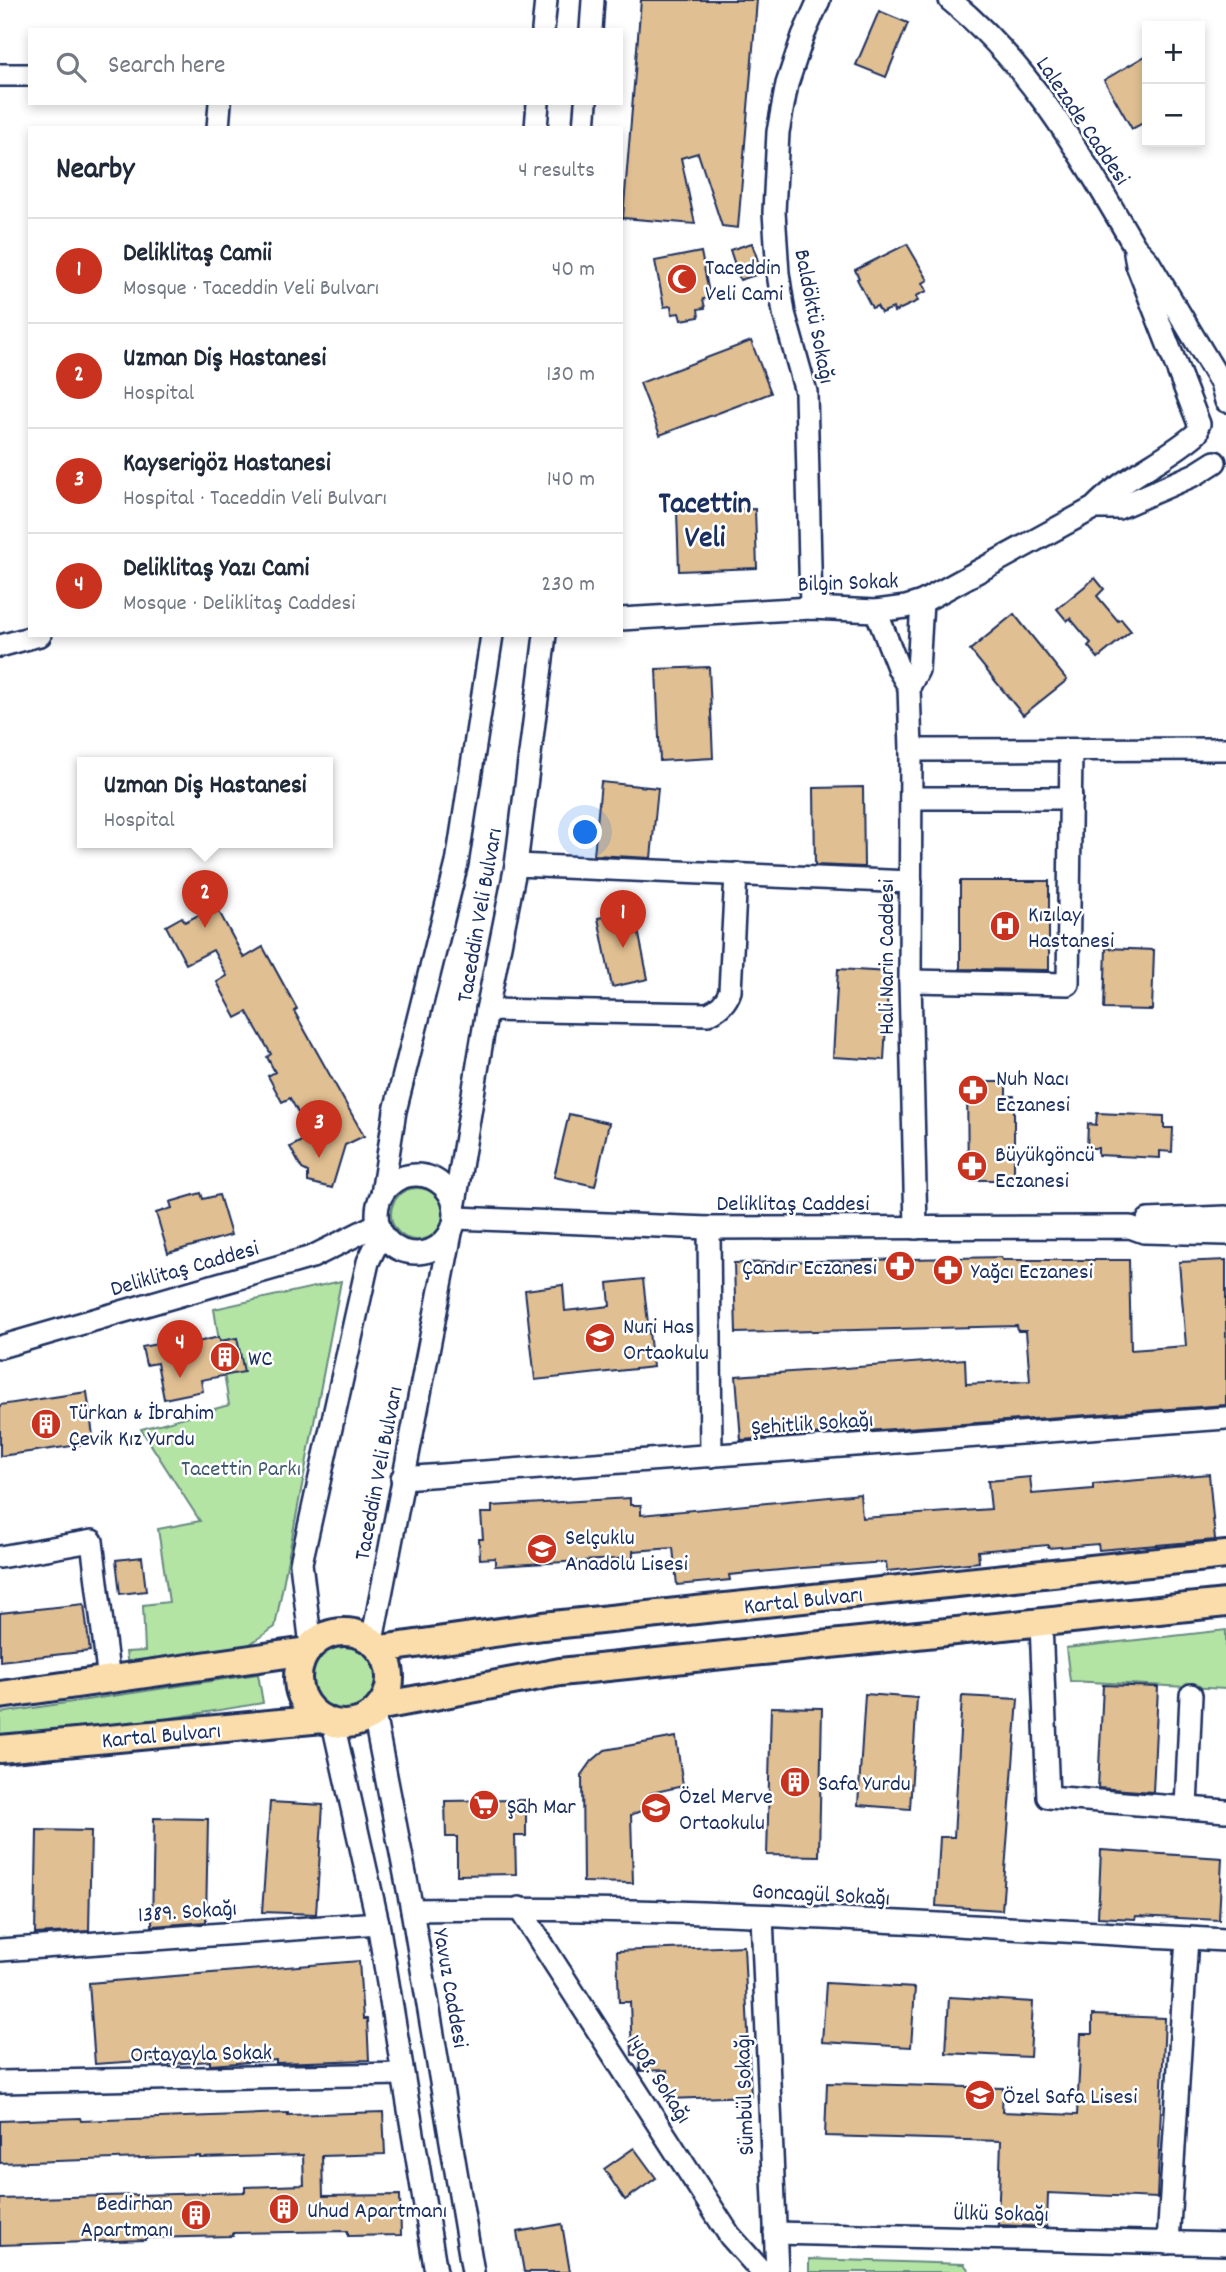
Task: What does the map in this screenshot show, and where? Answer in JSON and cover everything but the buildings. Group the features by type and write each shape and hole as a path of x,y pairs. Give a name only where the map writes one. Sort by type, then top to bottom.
{"main road":[{"name":"Kartal Bulvarı","path":"376,1645 1226,1555"},
{"name":"Kartal Bulvarı","path":"378,1710 559,1672 1226,1603"},
{"path":"349,1632 376,1645 390,1671 388,1695 378,1710 351,1724 328,1721 308,1708 298,1686 301,1662 309,1649 325,1636 349,1632"},
{"path":"0,1695 109,1681 309,1649"},
{"name":"Kartal Bulvarı","path":"0,1749 328,1721"}],"street":[{"path":"543,28 546,0"},
{"path":"590,28 593,0"},
{"name":"Baldöktü Sokağı","path":"811,608 806,392 784,313 776,262 774,212 778,132 787,84 803,36 819,0"},
{"name":"Lalezade Caddesi","path":"950,0 986,32 1041,96 1135,247 1148,261 1220,383 1226,401"},
{"path":"0,75 28,75"},
{"path":"218,126 220,105"},
{"path":"536,126 538,105"},
{"path":"584,126 586,105"},
{"name":"Lalezade Caddesi","path":"1135,247 1137,265 1198,429 1201,451 1223,465"},
{"name":"Bilgin Sokak","path":"623,619 811,608 876,611 922,603 1094,508 1105,496 1179,449 1210,411 1226,406"},
{"name":"Bilgin Sokak","path":"1094,508 1118,508 1223,465"},
{"name":"Hali Narin Caddesi","path":"909,687 918,670 922,603"},
{"name":"Hali Narin Caddesi","path":"876,611 899,670 909,687 910,981 916,1228"},
{"path":"0,646 33,637"},
{"name":"Taceddin Veli Bulvarı","path":"382,1194 395,1111 457,863 492,637"},
{"name":"Taceddin Veli Bulvarı","path":"376,1645 402,1478 454,1218 487,1010 516,865 545,637"},
{"path":"911,750 1226,749"},
{"path":"910,981 1068,984 1071,751"},
{"path":"911,798 1071,798"},
{"path":"516,865 911,882"},
{"path":"487,1010 708,1014 714,1011 724,1003 730,991 736,874"},
{"path":"406,1175 427,1175 444,1186 454,1218 436,1248 416,1253 397,1248 380,1228 377,1214 382,1194 397,1179 406,1175"},
{"name":"Deliklitaş Caddesi","path":"1130,1227 1142,1220 1226,1217"},
{"name":"Deliklitaş Caddesi","path":"454,1218 709,1228 1130,1227 1144,1233 1226,1234"},
{"path":"309,1649 301,1563 368,1262 380,1228"},
{"name":"Deliklitaş Caddesi","path":"0,1348 313,1257 380,1228"},
{"path":"709,1228 711,1456"},
{"name":"Şehitlik Sokağı","path":"402,1478 1226,1418"},
{"path":"0,1557 92,1541 109,1681"},
{"path":"1041,1623 1048,1797 1226,1811"},
{"path":"1186,1808 1191,1695"},
{"name":"Yavuz Caddesi","path":"378,1710 473,2272"},
{"path":"328,1721 378,1923 436,2272"},
{"name":"Goncagül Sokağı","path":"412,1910 519,1908 762,1916 1226,1940"},
{"name":"1408. Sokağı","path":"519,1908 730,2236 762,2272"},
{"name":"Sümbül Sokağı","path":"762,1916 776,2272"},
{"name":"1389. Sokağı","path":"0,1950 378,1923"},
{"path":"1168,2243 1186,1938"},
{"name":"Ortayayla Sokak","path":"0,2082 402,2074"},
{"name":"Ülkü Sokağı","path":"775,2233 1226,2244"}],"green space":[{"path":"417,1188 436,1195 443,1214 436,1233 417,1240 398,1233 391,1214 398,1195"},
{"name":"Tacettin Parkı","path":"341,1281 275,1627 247,1646 129,1673 126,1652 145,1651 143,1605 169,1602 158,1529 200,1521 141,1429 229,1405 214,1309"},
{"path":"1226,1630 1226,1689 1070,1681 1066,1648"},
{"path":"338,1647 350,1647 367,1656 374,1667 374,1691 367,1702 350,1711 338,1711 326,1706 317,1697 312,1685 312,1673 317,1661 326,1652"},
{"path":"258,1674 263,1703 54,1737 0,1741 0,1713"},
{"path":"809,2259 964,2264 970,2272 809,2272"}],"place":[{"name":"Taceddin Veli Cami","path":"682,279"},
{"name":"Kızılay Hastanesi","path":"1005,926"},
{"name":"Uzman Diş Hastanesi","path":"205,928"},
{"name":"Deliklitaş Camii","path":"623,948"},
{"name":"Nuh Nacı Eczanesi","path":"973,1090"},
{"name":"Kayserigöz Hastanesi","path":"319,1158"},
{"name":"Büyükgöncü Eczanesi","path":"972,1166"},
{"name":"Çandır Eczanesi","path":"900,1266"},
{"name":"Yağcı Eczanesi","path":"948,1270"},
{"name":"Nuri Has Ortaokulu","path":"600,1338"},
{"name":"WC","path":"225,1357"},
{"name":"Deliklitaş Yazı Cami","path":"180,1378"},
{"name":"Türkan & İbrahim Çevik Kız Yurdu","path":"46,1424"},
{"name":"Selçuklu Anadolu Lisesi","path":"542,1549"},
{"name":"Safa Yurdu","path":"795,1782"},
{"name":"Şah Mar","path":"484,1805"},
{"name":"Özel Merve Ortaokulu","path":"656,1808"},
{"name":"Özel Safa Lisesi","path":"980,2095"},
{"name":"Uhud Apartmanı","path":"284,2209"},
{"name":"Bedirhan Apartmanı","path":"196,2215"}],"district":[{"name":"Tacettin Veli","path":"705,519"}]}
